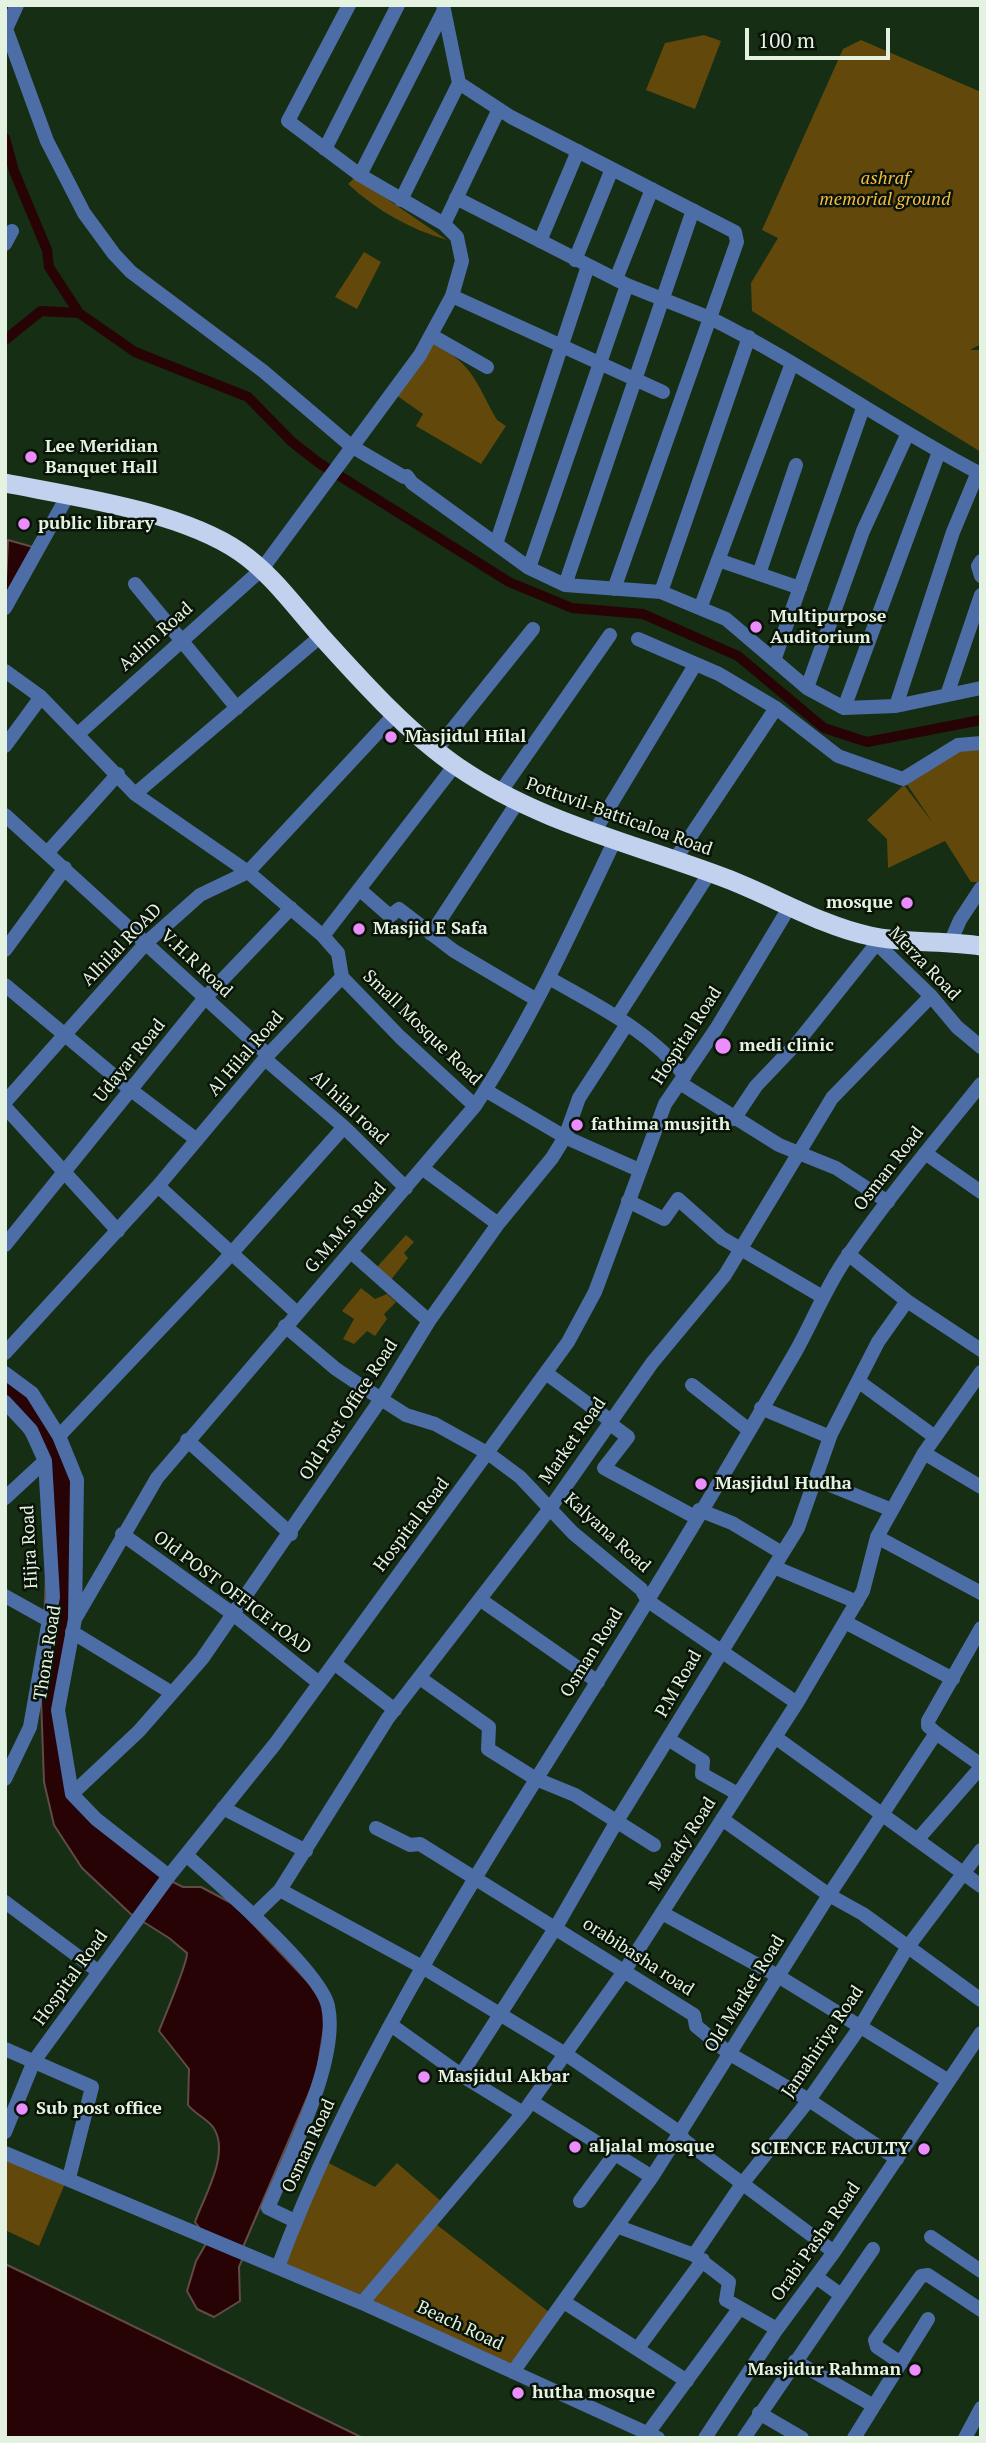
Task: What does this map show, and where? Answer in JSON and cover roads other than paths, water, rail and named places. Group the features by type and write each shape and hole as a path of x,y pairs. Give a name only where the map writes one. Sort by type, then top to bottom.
{"highway":[{"name":"Pottuvil-Batticaloa Road","path":"5,483 68,495 200,531 239,551 262,569 354,673 436,750 508,798 614,842 710,872 873,939 981,946"}],"street":[{"path":"17,5 6,29 15,61 47,141 97,234 131,272 263,371 350,448 404,477 407,476 412,484 528,568 565,585 661,592 701,606 726,619 807,688 844,708 897,706 981,688"},
{"path":"349,5 288,120 360,175 444,224 499,109"},
{"path":"326,149 398,5"},
{"path":"360,175 444,7"},
{"path":"401,200 459,83 444,7"},
{"path":"459,83 499,109 735,232 737,242 614,589"},
{"path":"540,241 578,151"},
{"path":"496,544 562,346 582,263 612,169"},
{"path":"528,568 599,364 621,282 652,189"},
{"path":"456,198 621,282 749,337 863,408 979,473 953,532 897,706"},
{"path":"565,585 693,211"},
{"name":"Aalim Road","path":"78,734 262,569 420,355 452,296 462,261 457,237 444,224"},
{"path":"452,296 663,392"},
{"path":"431,335 487,367"},
{"path":"661,592 749,337"},
{"path":"701,606 792,363"},
{"path":"775,658 863,408"},
{"path":"807,688 863,530 908,433"},
{"path":"844,708 939,452"},
{"path":"759,574 796,465"},
{"path":"5,608 68,495"},
{"path":"718,560 800,588"},
{"path":"981,561 981,576"},
{"path":"135,584 237,708"},
{"path":"947,695 981,595"},
{"path":"436,750 533,629"},
{"path":"431,934 508,798 610,635"},
{"path":"135,794 321,636"},
{"path":"638,639 719,674 776,708 838,756 903,779 958,745 981,743"},
{"path":"593,834 695,665"},
{"path":"5,671 40,697 135,794 248,872 323,936 338,953 342,977"},
{"path":"5,746 40,697"},
{"path":"674,861 776,708"},
{"name":"Alhilal ROAD","path":"5,1101 146,943 200,895 248,872 396,713"},
{"path":"323,936 455,765"},
{"path":"48,852 118,774"},
{"name":"V.H.R Road","path":"5,816 48,852 267,1057"},
{"name":"G.M.M.S Road","path":"73,1625 122,1534 157,1478 475,1106 549,978 614,842"},
{"path":"5,950 65,868"},
{"name":"Old Post Office Road","path":"72,1794 139,1731 233,1614 381,1399 429,1321 498,1224 565,1137 579,1098 710,872"},
{"path":"950,943 960,920 981,888"},
{"path":"359,889 390,916 399,909 431,934 537,1000"},
{"name":"Hospital Road","path":"5,2132 34,2061 169,1876 334,1663 489,1454 568,1342 595,1292 665,1104 790,906"},
{"name":"Udayar Road","path":"5,1245 204,999 292,908"},
{"path":"734,1119 756,1086 797,1043 873,939"},
{"name":"Merza Road","path":"873,939 931,996 957,1027 981,1047"},
{"name":"Al Hilal Road","path":"5,1353 118,1231 267,1057 342,977"},
{"name":"Small Mosque Road","path":"342,977 400,1037 475,1106"},
{"path":"549,978 622,1021 665,1051 682,1079 734,1119 799,1154 836,1168 888,1202"},
{"path":"5,985 131,1090 197,1140"},
{"name":"Market Road","path":"254,1915 280,1890 395,1710 551,1507 652,1363 725,1275 832,1098 931,996"},
{"name":"Al hilal road","path":"267,1057 406,1188"},
{"name":"Osman Road","path":"278,2267 295,2221 367,2066 536,1779 648,1601 749,1430 798,1346 821,1296 848,1254 981,1084"},
{"path":"485,1090 565,1137 639,1170"},
{"path":"5,1107 66,1170 118,1231"},
{"path":"59,1436 232,1252 344,1127"},
{"path":"925,1153 981,1192"},
{"path":"422,1168 498,1224"},
{"path":"158,1186 297,1313"},
{"path":"628,1201 664,1219 677,1199 722,1238 821,1296"},
{"path":"351,1252 429,1321"},
{"path":"848,1254 907,1301 981,1350"},
{"name":"P.M Road","path":"461,2075 556,1927 720,1651 798,1528 830,1437 878,1342 907,1301"},
{"name":"Kalyana Road","path":"285,1326 336,1369 406,1415 435,1424 489,1454 520,1477 573,1533 641,1589 648,1601 797,1703"},
{"name":"Mavady Road","path":"362,2302 528,2107 625,1970 797,1703 863,1591 877,1537 934,1437 981,1371"},
{"name":"Thona Road","path":"5,1373 32,1393 59,1436 77,1480 73,1625 58,1710 72,1794"},
{"path":"546,1373 628,1437 604,1468 697,1514 732,1523 782,1553"},
{"path":"858,1381 934,1437"},
{"path":"692,1385 749,1430"},
{"name":"Hijra Road","path":"5,1402 31,1430 45,1461 53,1597 30,1727 5,1779"},
{"path":"761,1408 830,1437"},
{"path":"187,1440 290,1534"},
{"path":"924,1453 981,1487"},
{"path":"5,1498 45,1461"},
{"path":"815,1479 892,1510"},
{"name":"Old POST OFFICE rOAD","path":"122,1534 233,1614 319,1683"},
{"path":"877,1537 981,1593"},
{"path":"774,1567 856,1602"},
{"path":"5,1596 48,1620"},
{"path":"481,1600 598,1682"},
{"path":"845,1622 953,1679"},
{"path":"73,1625 172,1693"},
{"name":"Old Market Road","path":"513,2372 619,2227 880,1814 936,1732 928,1726 928,1721 981,1628"},
{"path":"334,1663 395,1710"},
{"path":"420,1678 489,1727 488,1749 536,1779 575,1796 654,1845"},
{"path":"918,1839 981,1766 936,1732"},
{"path":"775,1737 981,1886"},
{"path":"668,1739 703,1761 702,1774 738,1794"},
{"path":"72,1794 96,1819 169,1876"},
{"path":"223,1808 306,1851"},
{"path":"722,1819 829,1895 863,1914 981,2000"},
{"name":"orabibasha road","path":"376,1828 410,1845 418,1844 625,1970 694,2015 696,2026 730,2054 809,2100 897,2159"},
{"name":"Jamahiriya Road","path":"638,2348 699,2258 742,2184 809,2100 860,2027 908,1948 981,1850"},
{"path":"186,1854 254,1915 303,1968 328,2003 331,2026 321,2077 268,2208 295,2221"},
{"path":"280,1890 424,1968 567,2055 679,2132 684,2140 834,2252"},
{"path":"5,1902 99,1972"},
{"path":"662,1913 779,1976 947,2080"},
{"path":"391,2025 461,2075 528,2107 652,2177"},
{"name":"Orabi Pasha Road","path":"705,2438 981,2033"},
{"path":"5,2049 92,2087 69,2178 5,2153"},
{"path":"580,2201 614,2155"},
{"name":"Beach Road","path":"69,2178 362,2302 653,2436"},
{"path":"619,2227 699,2258 727,2278 725,2297 739,2309 777,2329"},
{"path":"930,2237 981,2271"},
{"path":"744,2438 873,2249"},
{"path":"901,2362 877,2347 875,2340 921,2276 928,2275 981,2310"},
{"path":"816,2277 841,2295"},
{"path":"564,2302 687,2381"},
{"path":"653,2436 687,2381 739,2309"},
{"path":"854,2438 928,2319"},
{"path":"795,2361 874,2406"},
{"path":"965,2438 981,2408"},
{"path":"760,2413 802,2438"}],"waterway":[{"path":"5,138 14,171 47,250 49,267 79,313 135,352 248,397 292,442 319,463 509,582 572,608 643,614 738,656 824,728 867,742 981,720"},
{"path":"5,340 41,311 79,313"}],"place":[{"name":"Lee Meridian Banquet Hall","path":"31,457"},
{"name":"public library","path":"24,524"},
{"name":"Multipurpose Auditorium","path":"756,627"},
{"name":"Masjidul Hilal","path":"391,737"},
{"name":"mosque","path":"907,903"},
{"name":"Masjid E Safa","path":"359,929"},
{"name":"medi clinic","path":"723,1046"},
{"name":"fathima musjith","path":"577,1125"},
{"name":"Masjidul Hudha","path":"701,1484"},
{"name":"Masjidul Akbar","path":"424,2077"},
{"name":"Sub post office","path":"22,2109"},
{"name":"aljalal mosque","path":"575,2147"},
{"name":"SCIENCE FACULTY","path":"924,2149"},
{"name":"Masjidur Rahman","path":"915,2370"},
{"name":"hutha mosque","path":"518,2393"}],"park label":[{"name":"ashraf memorial ground","path":"885,189"}]}
